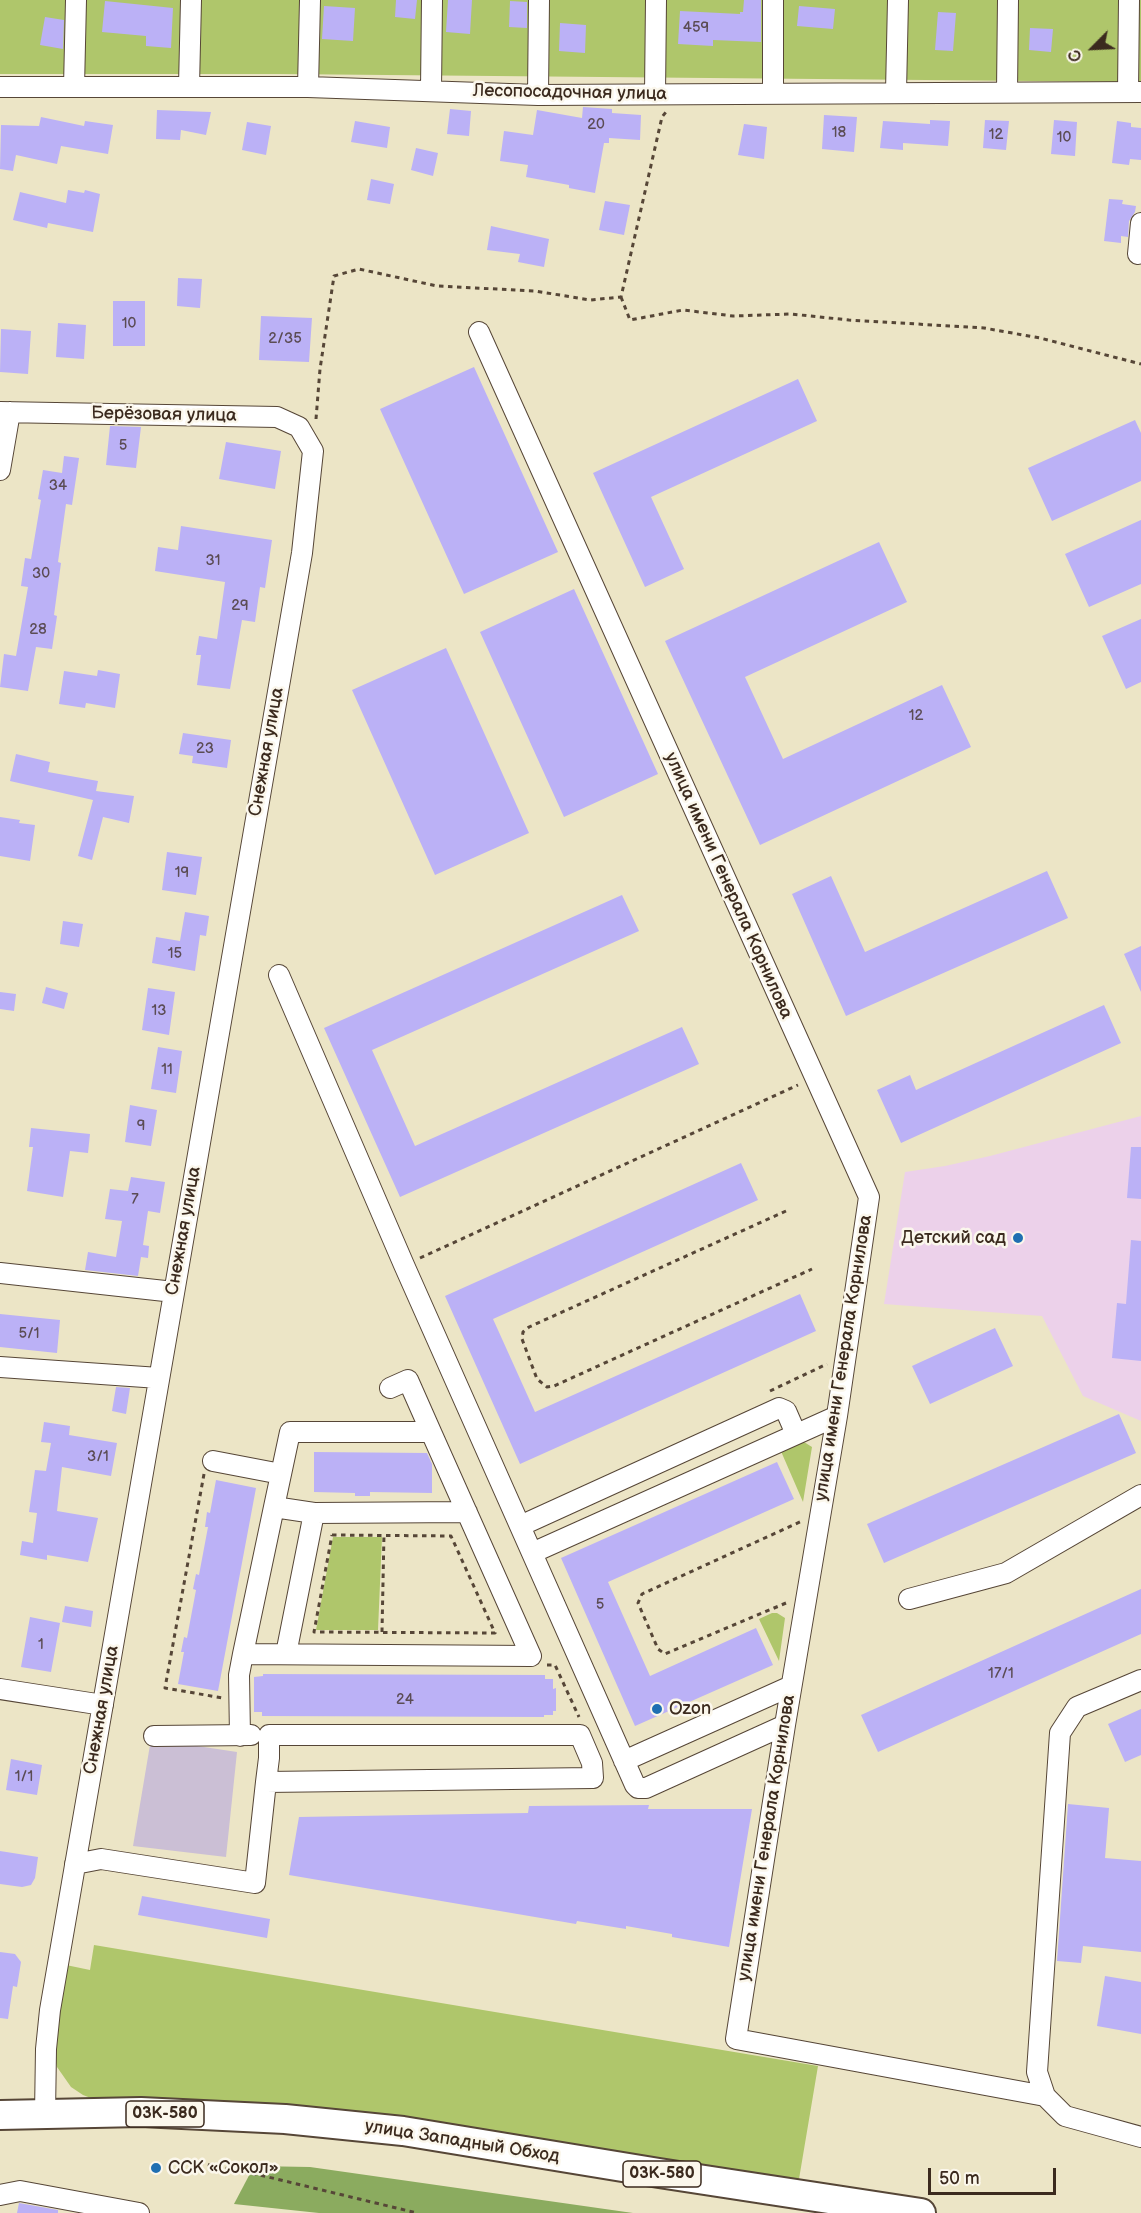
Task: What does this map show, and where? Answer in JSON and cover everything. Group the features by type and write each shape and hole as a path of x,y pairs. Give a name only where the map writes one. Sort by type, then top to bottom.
{"highway":[{"name":"улица Западный Обход","path":"0,2115 141,2112 285,2119 403,2131 659,2174 921,2213"},
{"name":"улица Западный Обход","path":"0,2133 143,2131 246,2135 404,2148 848,2213"}],"street":[{"path":"74,87 76,0"},
{"path":"189,86 191,0"},
{"path":"308,87 309,0"},
{"path":"431,90 432,0"},
{"path":"538,95 539,0"},
{"path":"656,0 661,102"},
{"path":"772,0 773,93"},
{"path":"896,92 898,0"},
{"path":"1007,92 1008,0"},
{"path":"1129,0 1134,92"},
{"name":"Лесопосадочная улица","path":"0,87 308,87 431,90 661,102 773,93 1134,92"},
{"path":"1138,254 1141,223"},
{"name":"улица имени Генерала Корнилова","path":"479,332 868,1197 837,1416 791,1686 736,2039 1045,2096"},
{"path":"0,470 5,412"},
{"name":"Берёзовая улица","path":"5,412 277,417 299,427 313,451"},
{"name":"Снежная улица","path":"45,2114 46,2049 50,2010 302,553 313,451"},
{"path":"279,975 635,1785 638,1788 646,1788 785,1725"},
{"path":"0,1274 174,1292"},
{"path":"0,1367 159,1378"},
{"path":"243,1654 531,1656 408,1380 390,1388"},
{"path":"520,1526 779,1408 786,1411 796,1434"},
{"path":"532,1553 837,1416"},
{"path":"240,1736 239,1675 290,1432 431,1432"},
{"path":"209,1464 281,1474"},
{"path":"909,1599 1006,1573 1141,1496"},
{"path":"274,1507 314,1514 467,1512"},
{"path":"286,1654 314,1514"},
{"path":"1141,1680 1077,1707 1060,1733 1037,2072 1045,2096 1065,2116 1141,2136"},
{"path":"624,1761 791,1686"},
{"path":"0,1689 103,1705"},
{"path":"75,1864 101,1859 255,1883 269,1735"},
{"path":"154,1736 580,1735 592,1763 593,1778 266,1782"},
{"path":"0,2195 20,2191 139,2213"}],"path":[{"path":"661,102 662,117 621,297 630,320 683,310 733,316 791,314 984,328 1040,338 1141,364"},
{"path":"313,451 320,369 334,276 359,268 437,286 535,291 590,300 621,297"},
{"path":"405,1265 814,1077"},
{"path":"786,1211 529,1327 522,1339 537,1379 547,1387 554,1386 812,1269"},
{"path":"209,1464 165,1688 232,1700"},
{"path":"381,1632 385,1513"},
{"path":"791,1601 665,1654 658,1649 638,1603 642,1594 804,1520"},
{"path":"332,1535 451,1536 495,1633 381,1632 314,1632 332,1535"},
{"path":"544,1665 555,1665 583,1726 576,1726 580,1735"},
{"path":"199,2163 264,2176 417,2213"}],"shaded area":[{"name":"Детский сад","path":"1141,1116 1141,1421 1083,1396 1042,1316 884,1304 905,1172 990,1156"},
{"path":"151,1739 237,1752 226,1857 133,1846"}],"green space":[{"path":"0,0 1141,0 1141,82 279,74 0,74"},
{"path":"804,1442 812,1447 803,1502 780,1449"},
{"path":"333,1537 382,1537 378,1630 316,1630"},
{"path":"772,1613 785,1618 779,1661 759,1619"},
{"path":"94,1945 818,2066 799,2179 702,2165 633,2162 96,2100 71,2087 57,2067 54,2055 66,1965 90,1970"},
{"path":"254,2166 310,2167 633,2213 319,2213 234,2204"}],"building":[{"path":"396,0 417,0 415,19 395,17"},
{"path":"448,0 472,0 470,34 446,32"},
{"path":"744,0 761,0 761,42 713,40 713,46 678,44 680,11 740,14 743,12"},
{"path":"105,1 173,8 171,48 146,46 146,36 102,32"},
{"path":"510,1 527,2 527,28 509,27"},
{"path":"324,6 355,8 353,41 322,39"},
{"path":"799,6 835,9 833,29 797,26"},
{"path":"938,12 956,13 953,51 935,50"},
{"path":"45,17 64,20 63,49 40,45"},
{"path":"560,23 586,25 585,53 559,51"},
{"path":"1030,28 1053,29 1051,52 1029,50"},
{"path":"583,107 612,109 612,113 641,115 640,140 609,138 609,143 604,143 595,193 569,188 569,185 526,177 528,165 500,161 504,131 533,135 537,110 582,118"},
{"path":"450,109 471,111 469,136 447,134"},
{"path":"157,110 211,112 206,135 181,130 180,140 156,139"},
{"path":"824,115 857,117 854,152 822,149"},
{"path":"41,117 84,126 85,121 113,125 108,154 61,146 57,164 16,155 13,171 0,169 1,125 39,126"},
{"path":"930,120 950,121 948,146 903,143 903,150 880,148 883,121 930,124"},
{"path":"985,120 1009,121 1006,150 983,148"},
{"path":"1054,120 1077,122 1075,156 1051,154"},
{"path":"355,121 390,127 387,148 351,142"},
{"path":"1117,121 1131,123 1131,127 1141,128 1141,160 1130,159 1129,165 1112,163"},
{"path":"247,122 271,126 266,155 242,150"},
{"path":"744,124 767,127 764,159 738,155"},
{"path":"416,148 438,153 433,176 411,170"},
{"path":"371,179 394,184 390,204 367,200"},
{"path":"68,190 84,193 85,190 100,194 93,232 48,223 47,228 13,220 20,192 66,203"},
{"path":"1109,199 1123,200 1122,204 1136,206 1129,221 1128,237 1121,236 1121,243 1104,241"},
{"path":"605,201 630,205 624,235 599,230"},
{"path":"491,226 549,239 544,267 518,262 520,254 487,250"},
{"path":"178,278 202,279 200,308 177,306"},
{"path":"113,301 145,301 145,346 113,346"},
{"path":"261,316 312,318 309,362 259,360"},
{"path":"58,323 86,325 84,359 56,357"},
{"path":"1,329 31,331 28,374 0,372"},
{"path":"474,367 558,552 464,594 380,409"},
{"path":"798,379 817,421 651,497 684,569 645,587 593,473"},
{"path":"1135,420 1141,433 1141,481 1052,521 1028,468"},
{"path":"110,426 141,427 136,468 106,465"},
{"path":"226,442 281,451 275,489 219,479"},
{"path":"64,456 79,458 72,505 66,504 58,562 61,563 52,649 36,647 28,691 0,687 4,654 16,656 28,587 21,586 25,558 31,559 41,500 38,499 43,470 62,473"},
{"path":"1141,520 1141,584 1089,607 1065,554"},
{"path":"181,526 272,540 265,588 260,587 255,622 242,620 230,689 197,685 201,655 196,655 199,636 217,639 225,582 155,571 158,547 178,550"},
{"path":"879,542 907,602 745,677 783,759 942,685 971,747 760,845 665,641"},
{"path":"574,589 658,774 564,817 480,632"},
{"path":"1141,619 1141,682 1126,689 1102,636"},
{"path":"446,648 529,833 435,875 352,690"},
{"path":"98,670 120,674 115,708 86,703 85,708 59,704 64,671 97,676"},
{"path":"183,733 231,740 227,768 192,763 193,756 179,754"},
{"path":"16,754 50,762 48,772 98,781 96,791 134,796 129,823 103,817 92,860 78,856 93,800 10,781"},
{"path":"0,817 35,825 30,861 0,856"},
{"path":"167,852 202,857 196,895 162,890"},
{"path":"1047,871 1068,918 846,1016 792,894 831,876 865,952"},
{"path":"622,895 639,931 372,1050 415,1146 682,1027 699,1064 400,1197 324,1028"},
{"path":"185,912 209,916 206,936 200,935 195,971 152,963 156,937 180,941"},
{"path":"63,921 83,924 79,947 60,944"},
{"path":"1141,946 1141,992 1124,954"},
{"path":"46,987 68,993 64,1009 42,1003"},
{"path":"148,988 175,992 169,1035 142,1030"},
{"path":"0,992 16,994 14,1011 0,1009"},
{"path":"1104,1005 1121,1043 901,1143 877,1090 910,1075 916,1090"},
{"path":"158,1047 182,1051 176,1093 151,1089"},
{"path":"130,1105 157,1110 151,1146 125,1142"},
{"path":"31,1128 90,1134 88,1153 70,1151 63,1197 27,1191 33,1147 29,1147"},
{"path":"1131,1147 1141,1147 1141,1199 1127,1198"},
{"path":"741,1163 758,1200 493,1319 535,1412 800,1294 816,1331 520,1464 445,1296"},
{"path":"131,1177 165,1182 160,1213 148,1211 143,1245 149,1246 148,1258 141,1257 138,1276 85,1270 88,1252 116,1257 122,1221 105,1219 110,1189 128,1191"},
{"path":"1131,1240 1141,1241 1141,1361 1112,1358 1117,1303 1126,1304"},
{"path":"0,1314 60,1320 57,1353 0,1347"},
{"path":"995,1328 1013,1366 930,1404 912,1366"},
{"path":"116,1387 130,1388 126,1414 112,1411"},
{"path":"1119,1414 1136,1453 884,1563 867,1524"},
{"path":"44,1422 70,1426 69,1435 117,1443 111,1476 62,1467 57,1511 98,1518 88,1562 47,1555 47,1560 20,1555 22,1541 33,1543 37,1513 29,1512 35,1470 46,1471 51,1443 41,1442"},
{"path":"314,1452 427,1453 432,1464 432,1493 370,1492 370,1496 355,1496 355,1493 314,1492"},
{"path":"777,1462 794,1499 608,1582 650,1676 756,1628 773,1665 635,1726 561,1558"},
{"path":"216,1480 256,1488 218,1691 178,1684 184,1652 181,1652 184,1637 187,1638 196,1590 193,1589 196,1574 199,1575 208,1527 205,1527 207,1512 210,1513"},
{"path":"1141,1589 1141,1634 878,1752 861,1715"},
{"path":"65,1606 93,1611 91,1627 62,1622"},
{"path":"30,1617 60,1623 51,1672 21,1667"},
{"path":"263,1674 545,1675 545,1679 553,1679 553,1689 556,1688 556,1711 553,1711 553,1715 544,1715 544,1717 262,1716 262,1712 254,1712 254,1677 263,1676"},
{"path":"1141,1709 1141,1755 1125,1762 1108,1724"},
{"path":"11,1759 42,1765 37,1795 6,1790"},
{"path":"1068,1804 1109,1808 1105,1858 1141,1861 1141,1952 1083,1946 1081,1963 1057,1961"},
{"path":"649,1805 648,1809 752,1809 729,1947 626,1926 626,1929 577,1921 576,1924 289,1875 299,1817 528,1813 529,1806"},
{"path":"0,1851 38,1857 35,1878 31,1885 22,1887 0,1884"},
{"path":"142,1896 270,1919 267,1938 138,1915"},
{"path":"0,1952 15,1954 21,1962 17,1987 13,1986 8,2019 0,2018"},
{"path":"1105,1976 1141,1982 1141,2034 1097,2026"},
{"path":"19,2203 58,2210 58,2213 17,2213"}],"place":[{"name":"Детский сад","path":"1018,1238"},
{"name":"Ozon","path":"657,1709"},
{"name":"ССК «Сокол»","path":"156,2168"}]}
